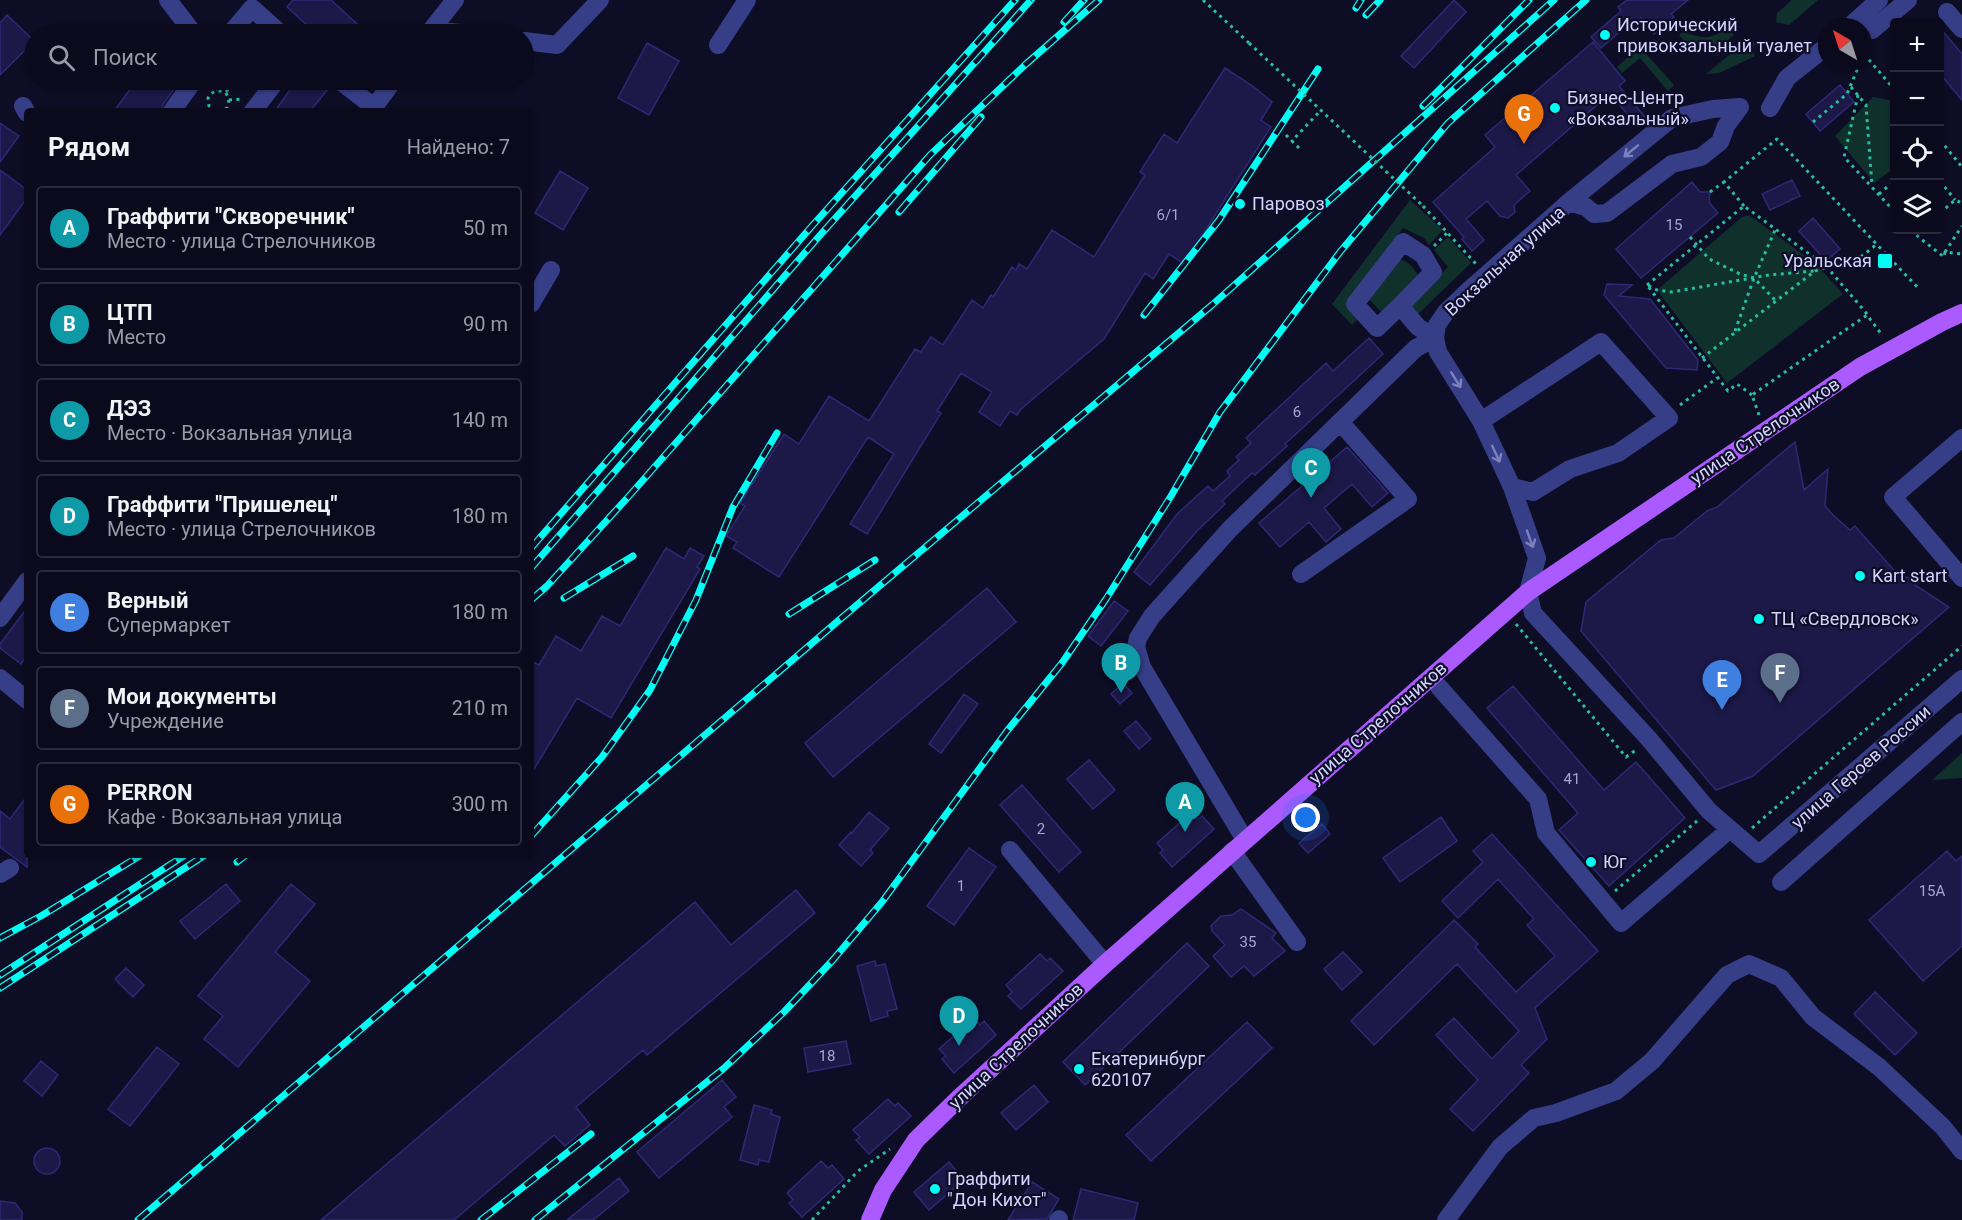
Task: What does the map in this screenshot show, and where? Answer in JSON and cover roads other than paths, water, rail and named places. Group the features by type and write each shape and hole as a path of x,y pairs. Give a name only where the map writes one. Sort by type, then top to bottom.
{"main road":[{"name":"улица Стрелочников","path":"870,1220 883,1190 916,1140 1105,964 1528,592 1860,367 1962,313"}],"street":[{"path":"168,0 186,24"},
{"path":"436,24 455,0"},
{"path":"534,42 557,45 600,0"},
{"path":"718,45 747,0"},
{"path":"1872,30 1908,0"},
{"path":"239,24 256,4 273,24"},
{"path":"1859,18 1872,6"},
{"path":"1947,12 1962,29"},
{"path":"1770,108 1787,78 1818,53"},
{"path":"174,108 187,90"},
{"path":"256,108 270,90"},
{"path":"351,90 372,108"},
{"path":"374,108 387,90"},
{"name":"Вокзальная улица","path":"1239,845 1142,668 1136,647 1143,627 1416,348 1435,338 1437,325 1446,312 1569,202 1672,118 1713,109 1740,107 1726,126 1720,142 1701,157 1672,164 1607,213 1594,214 1586,207 1569,202"},
{"path":"1403,242 1424,255 1433,272 1400,306 1377,328 1355,304 1403,242"},
{"path":"534,299 551,270"},
{"path":"1400,306 1418,327 1435,338 1438,352 1481,421 1512,487 1537,558 1528,592 1533,613 1649,739 1708,811 1736,833 1622,923 1546,833 1538,799 1439,687"},
{"path":"1481,421 1602,342 1669,418 1618,453 1570,469 1533,492 1512,487"},
{"path":"1301,574 1408,499 1341,423"},
{"path":"1961,574 1893,497 1962,438"},
{"path":"0,618 24,585"},
{"path":"0,678 24,698"},
{"name":"улица Героев России","path":"1736,833 1760,854 1962,679"},
{"name":"улица Героев России","path":"1780,882 1962,722"},
{"path":"1239,845 1297,942"},
{"path":"1011,850 1105,964"},
{"path":"1446,1220 1500,1147 1534,1118 1556,1113 1616,1091 1652,1061 1727,975 1749,964 1781,978 1813,1017 1879,1067 1943,1127 1962,1151"}],"railway":[{"path":"534,545 812,226 1015,0"},
{"path":"534,565 822,233 1031,0"},
{"path":"1064,22 1084,0"},
{"path":"534,597 629,496 930,155 1026,64 1099,0"},
{"path":"1356,8 1361,0"},
{"path":"1366,15 1380,0"},
{"path":"1423,106 1529,0"},
{"path":"138,1220 838,621 1212,305 1554,0"},
{"path":"535,1220 723,1069 784,1012 832,961 882,902 1007,731 1062,663 1106,599 1171,496 1220,412 1340,252 1448,123 1586,0"},
{"path":"1144,315 1219,220 1318,69"},
{"path":"899,212 981,117"},
{"path":"534,833 602,757 650,690 696,600 733,507 777,433"},
{"path":"564,598 633,556"},
{"path":"789,614 875,560"},
{"path":"0,938 41,916 136,858"},
{"path":"0,975 180,858"},
{"path":"0,988 200,858"},
{"path":"237,862 242,858"},
{"path":"481,1220 591,1134"}],"place":[{"name":"Исторический привокзальный туалет","path":"1605,35"},
{"name":"Бизнес-Центр «Вокзальный»","path":"1555,108"},
{"name":"PERRON","path":"1524,144"},
{"name":"Паровоз","path":"1240,204"},
{"name":"Уральская","path":"1885,261"},
{"name":"ДЭЗ","path":"1311,498"},
{"name":"Kart start","path":"1860,576"},
{"name":"ТЦ «Свердловск»","path":"1759,619"},
{"name":"ЦТП","path":"1121,693"},
{"name":"Мои документы","path":"1780,703"},
{"name":"Верный","path":"1722,710"},
{"name":"Граффити \"Скворечник\"","path":"1185,832"},
{"name":"Юг","path":"1591,862"},
{"name":"Граффити \"Пришелец\"","path":"959,1046"},
{"name":"Екатеринбург 620107","path":"1079,1069"},
{"name":"Граффити \"Дон Кихот\"","path":"935,1189"}]}
